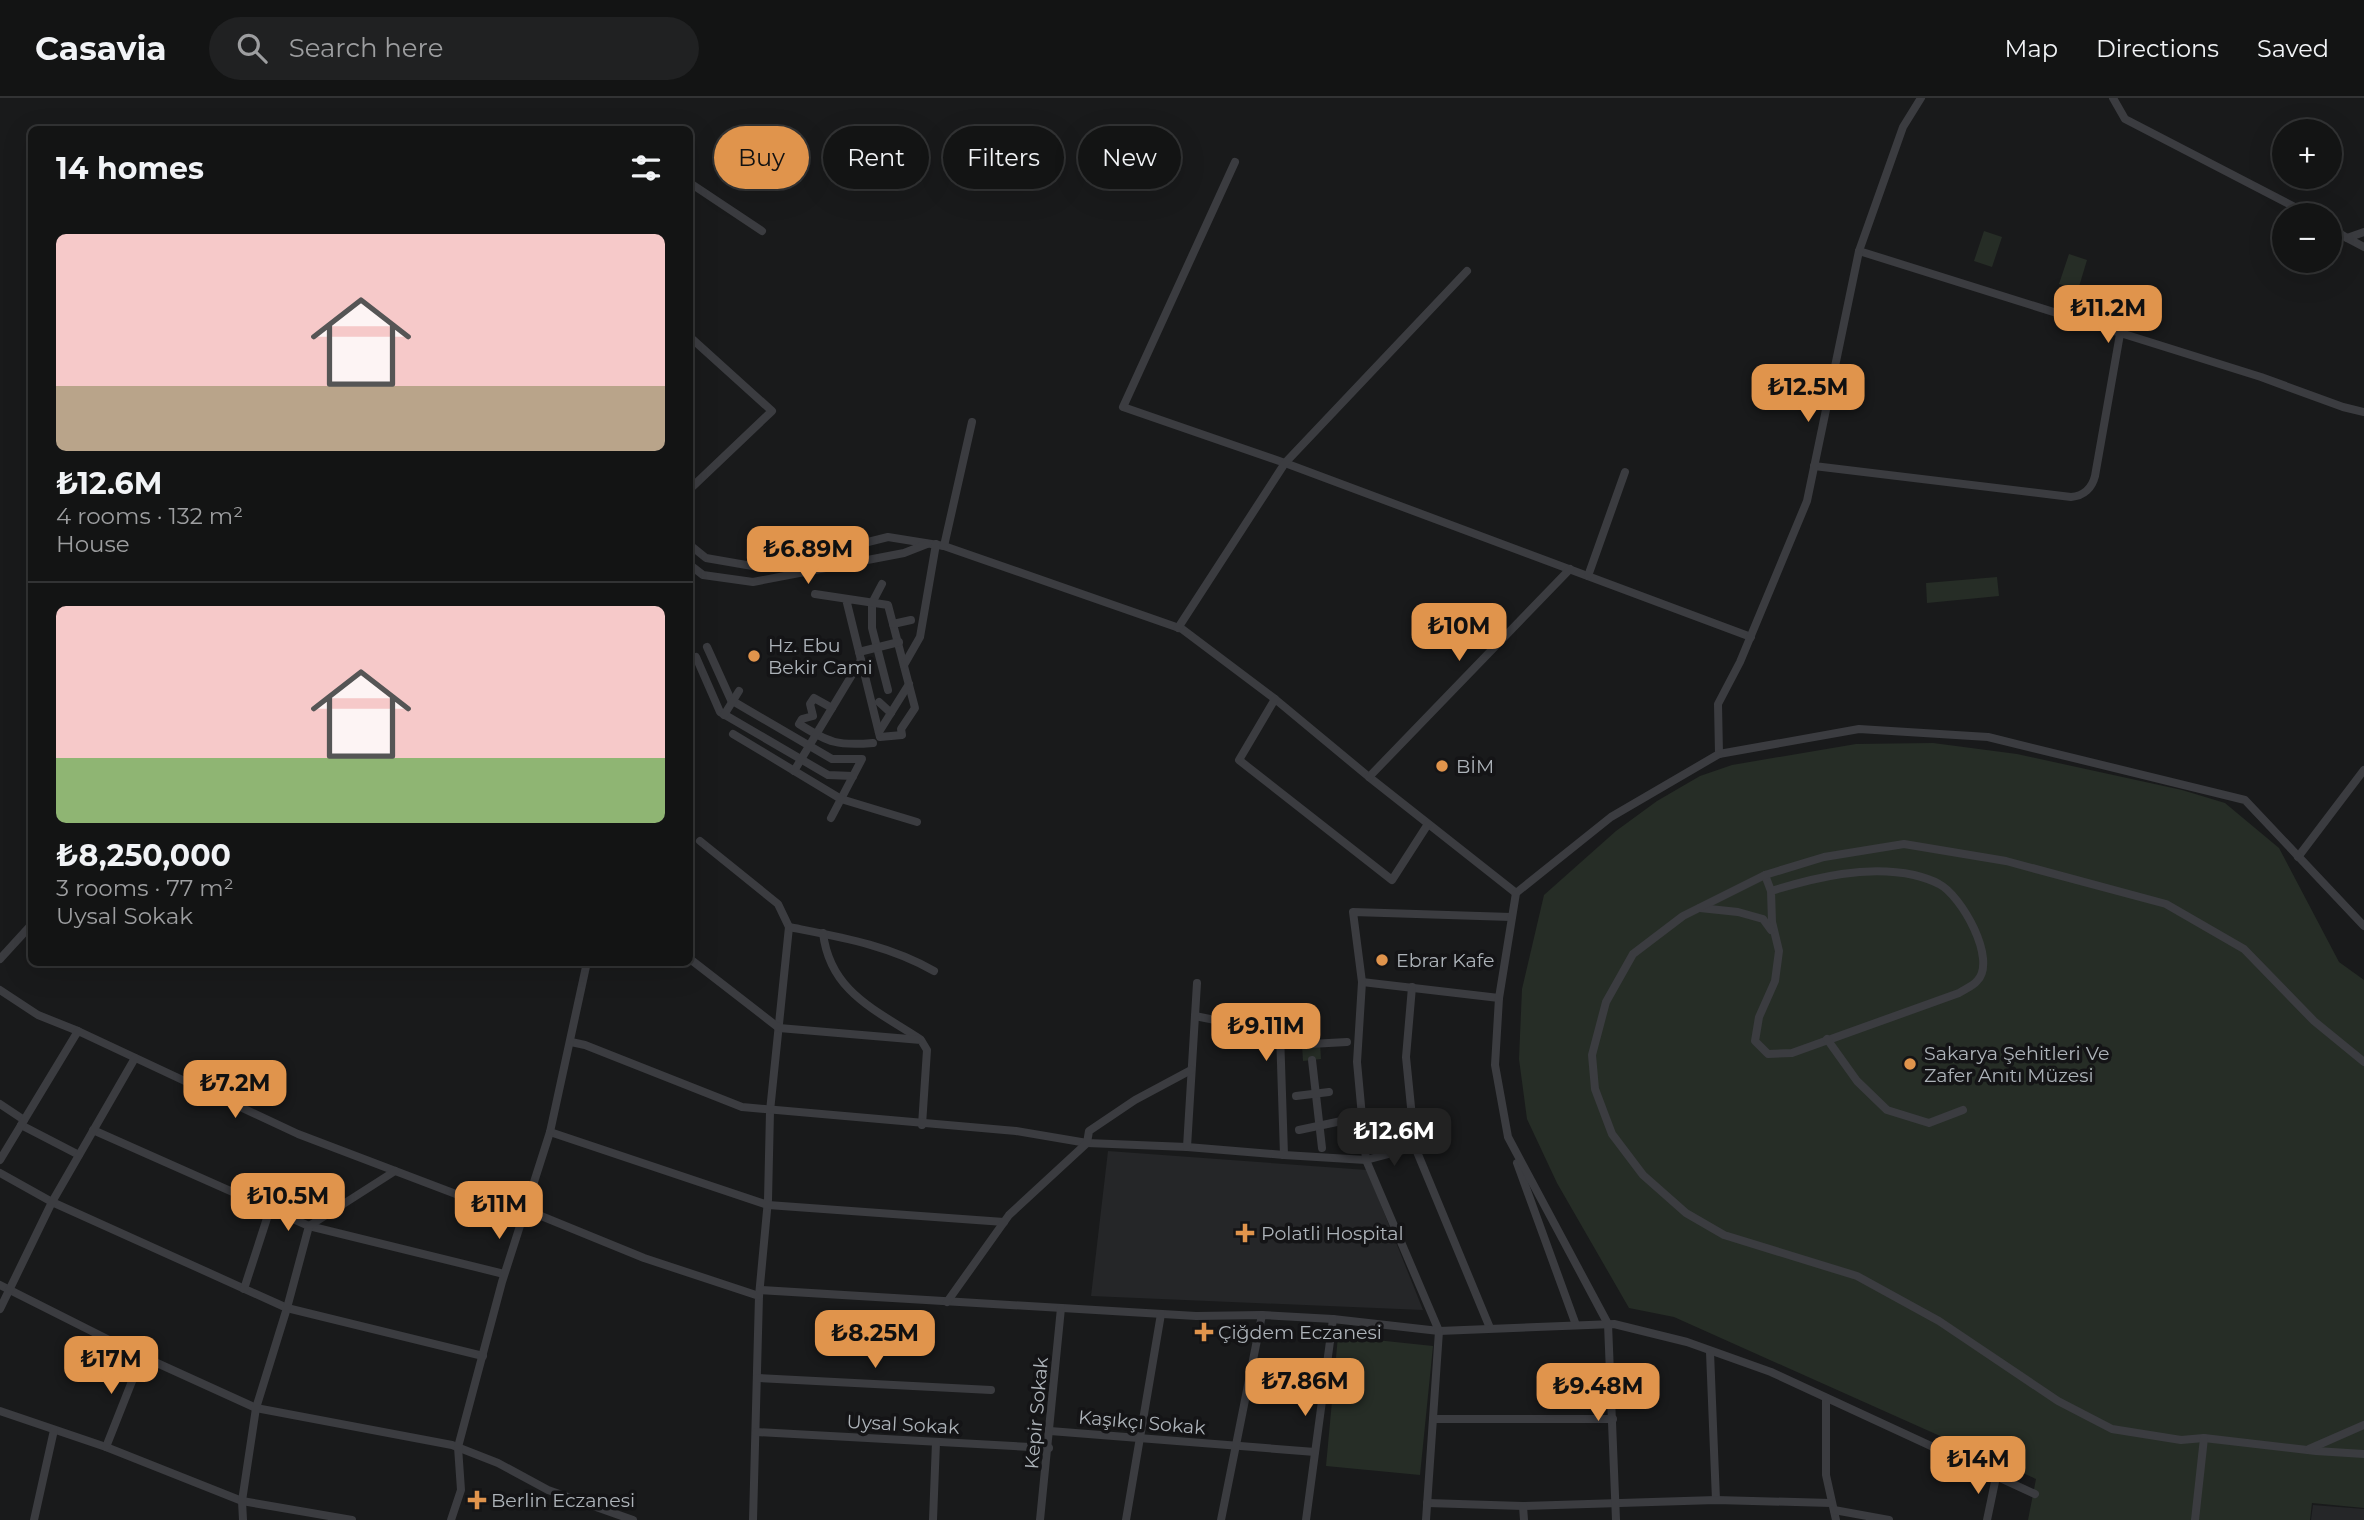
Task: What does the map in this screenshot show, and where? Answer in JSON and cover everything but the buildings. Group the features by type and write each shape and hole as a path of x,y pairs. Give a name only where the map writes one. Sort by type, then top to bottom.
{"street":[{"path":"1719,754 1718,704 1751,637 1807,500 1859,251 1903,127 1921,98"},
{"path":"2113,98 2125,119 2287,203"},
{"path":"1235,162 1123,407 1285,463 1751,637"},
{"path":"693,185 762,231"},
{"path":"2347,238 2364,232"},
{"path":"2342,235 2364,247"},
{"path":"1859,251 2364,412"},
{"path":"1178,628 1285,463 1467,271"},
{"path":"1814,466 2071,497 2079,495 2088,490 2095,475 2120,334"},
{"path":"693,340 772,411 693,486"},
{"path":"904,665 920,637 936,544 972,422"},
{"path":"1588,576 1625,472"},
{"path":"693,547 706,558 764,568 888,537 936,544 1178,628 1275,699 1516,893"},
{"path":"693,567 703,575 753,582 936,544"},
{"path":"1369,777 1570,569"},
{"path":"882,584 872,603 872,628 887,689 897,702"},
{"path":"814,594 888,605 915,708 901,729 902,735 880,737 846,599"},
{"path":"893,624 911,620"},
{"path":"794,771 861,660 877,647 898,642"},
{"path":"707,647 732,701 832,759 862,759 831,818"},
{"path":"696,657 720,712 828,775 853,776"},
{"path":"861,660 881,663"},
{"path":"879,732 909,684"},
{"path":"887,689 903,693"},
{"path":"724,715 739,691"},
{"path":"823,722 813,716 810,704 814,698 832,708"},
{"path":"1275,699 1239,761 1392,880 1428,824"},
{"path":"879,702 891,713"},
{"path":"813,716 802,719 799,724 844,746 873,743"},
{"path":"1576,1325 1508,1137 1495,1065 1500,998 1516,893 1611,817 1719,754 1859,729 1988,737 2245,800 2364,926"},
{"path":"733,734 841,799 917,822"},
{"path":"2298,857 2363,775"},
{"path":"700,841 778,904 789,927 770,1111 768,1205 759,1293 753,1520"},
{"path":"2364,1062 2314,1021 2244,949 2166,904 2006,861 1904,845 1824,857 1765,875 1682,916 1633,954 1606,1002 1592,1055 1595,1089 1612,1134 1643,1175 1686,1213 1724,1235 1857,1276 1939,1321 2058,1401 2112,1429 2181,1440 2204,1438 2364,1454"},
{"path":"1765,875 1771,891 1772,922 1779,951 1775,981 1759,1017 1755,1041 1768,1054 1792,1053 1959,993 1979,980 1984,962 1979,940 1966,912 1941,884 1915,875 1881,872 1819,877 1771,891"},
{"path":"1697,908 1738,912 1763,919 1775,936"},
{"path":"1426,1520 1439,1331 1366,1160 1357,1062 1362,982 1353,912 1511,917"},
{"path":"789,927 882,947 934,971"},
{"path":"0,959 28,928"},
{"path":"823,933 830,965 849,992 921,1040 928,1050 922,1125"},
{"path":"693,961 779,1028 921,1040"},
{"path":"451,1520 461,1490 458,1447 504,1274 550,1132 586,966"},
{"path":"1362,982 1500,998"},
{"path":"1187,1147 1198,983"},
{"path":"1412,987 1406,1057 1415,1147 1490,1328"},
{"path":"0,990 38,1015 298,1134 469,1199 524,1209 644,1258 759,1293 1161,1314 1262,1315 1333,1319 1439,1331 1608,1324 1687,1342 1771,1372 2035,1494"},
{"path":"1195,1016 1280,1033 1284,1155"},
{"path":"0,1160 78,1031"},
{"path":"1827,1040 1857,1081 1887,1110 1929,1123 1962,1110"},
{"path":"571,1042 585,1045 742,1107 770,1111 1016,1131 1087,1143 1366,1160 1415,1147"},
{"path":"1292,1045 1347,1042"},
{"path":"0,1309 4,1287 135,1058"},
{"path":"1312,1060 1322,1148"},
{"path":"947,1302 1004,1222 1087,1143 1089,1130 1135,1100 1191,1070"},
{"path":"1296,1096 1329,1092"},
{"path":"0,1104 22,1123 79,1155"},
{"path":"1299,1130 1351,1119"},
{"path":"93,1130 309,1226 504,1274"},
{"path":"550,1132 768,1205 1004,1222"},
{"path":"1508,1137 1608,1324 1616,1520"},
{"path":"243,1520 242,1501 256,1408 309,1226 395,1171"},
{"path":"0,1173 52,1202 287,1308 482,1356"},
{"path":"244,1289 270,1209"},
{"path":"4,1287 142,1356 256,1408 458,1447 498,1463 548,1490 633,1520"},
{"name":"Kepir Sokak","path":"1040,1520 1051,1431 1061,1308"},
{"path":"1126,1520 1161,1314"},
{"path":"1221,1520 1262,1315"},
{"path":"1306,1520 1333,1319"},
{"path":"1710,1352 1716,1500"},
{"path":"106,1447 142,1356"},
{"path":"757,1378 991,1390"},
{"path":"1826,1398 1826,1475 1836,1520"},
{"path":"0,1411 106,1447 242,1501 348,1519"},
{"path":"1433,1419 1613,1419"},
{"path":"2306,1450 2364,1425"},
{"path":"34,1520 54,1430"},
{"name":"Kaşıkçı Sokak","path":"1051,1431 1315,1452"},
{"name":"Uysal Sokak","path":"756,1432 1049,1448"},
{"path":"2194,1520 2204,1438"},
{"path":"933,1520 936,1442"},
{"path":"1987,1520 1996,1477"},
{"path":"1427,1503 1523,1506 1716,1500 1832,1507 1889,1520"},
{"path":"1523,1506 1524,1520"}],"shaded area":[{"path":"1984,231 2002,237 1992,267 1974,261"},
{"path":"2069,254 2087,260 2078,290 2059,284"},
{"path":"1997,577 1999,596 1927,603 1926,583"},
{"path":"1933,743 2017,754 2182,790 2225,803 2279,848 2339,962 2364,980 2364,1508 2312,1503 2310,1520 2028,1520 2036,1479 1674,1317 1629,1308 1557,1183 1527,1119 1519,1059 1522,989 1544,895 1616,831 1657,801 1700,776 1732,765 1856,744"},
{"path":"1320,1043 1321,1059 1303,1061 1302,1045"},
{"name":"Polatli Hospital","path":"1108,1151 1367,1170 1423,1310 1091,1296"},
{"path":"1338,1336 1433,1346 1420,1475 1326,1466"},
{"path":"2313,1505 2364,1509 2364,1520 2311,1520"}],"place":[{"name":"Hz. Ebu Bekir Cami","path":"754,656"},
{"name":"BİM","path":"1442,766"},
{"name":"Ebrar Kafe","path":"1382,960"},
{"name":"Sakarya Şehitleri Ve Zafer Anıtı Müzesi","path":"1910,1064"},
{"name":"Polatli Hospital","path":"1245,1233"},
{"name":"Çiğdem Eczanesi","path":"1204,1332"},
{"name":"Berlin Eczanesi","path":"477,1500"}]}
